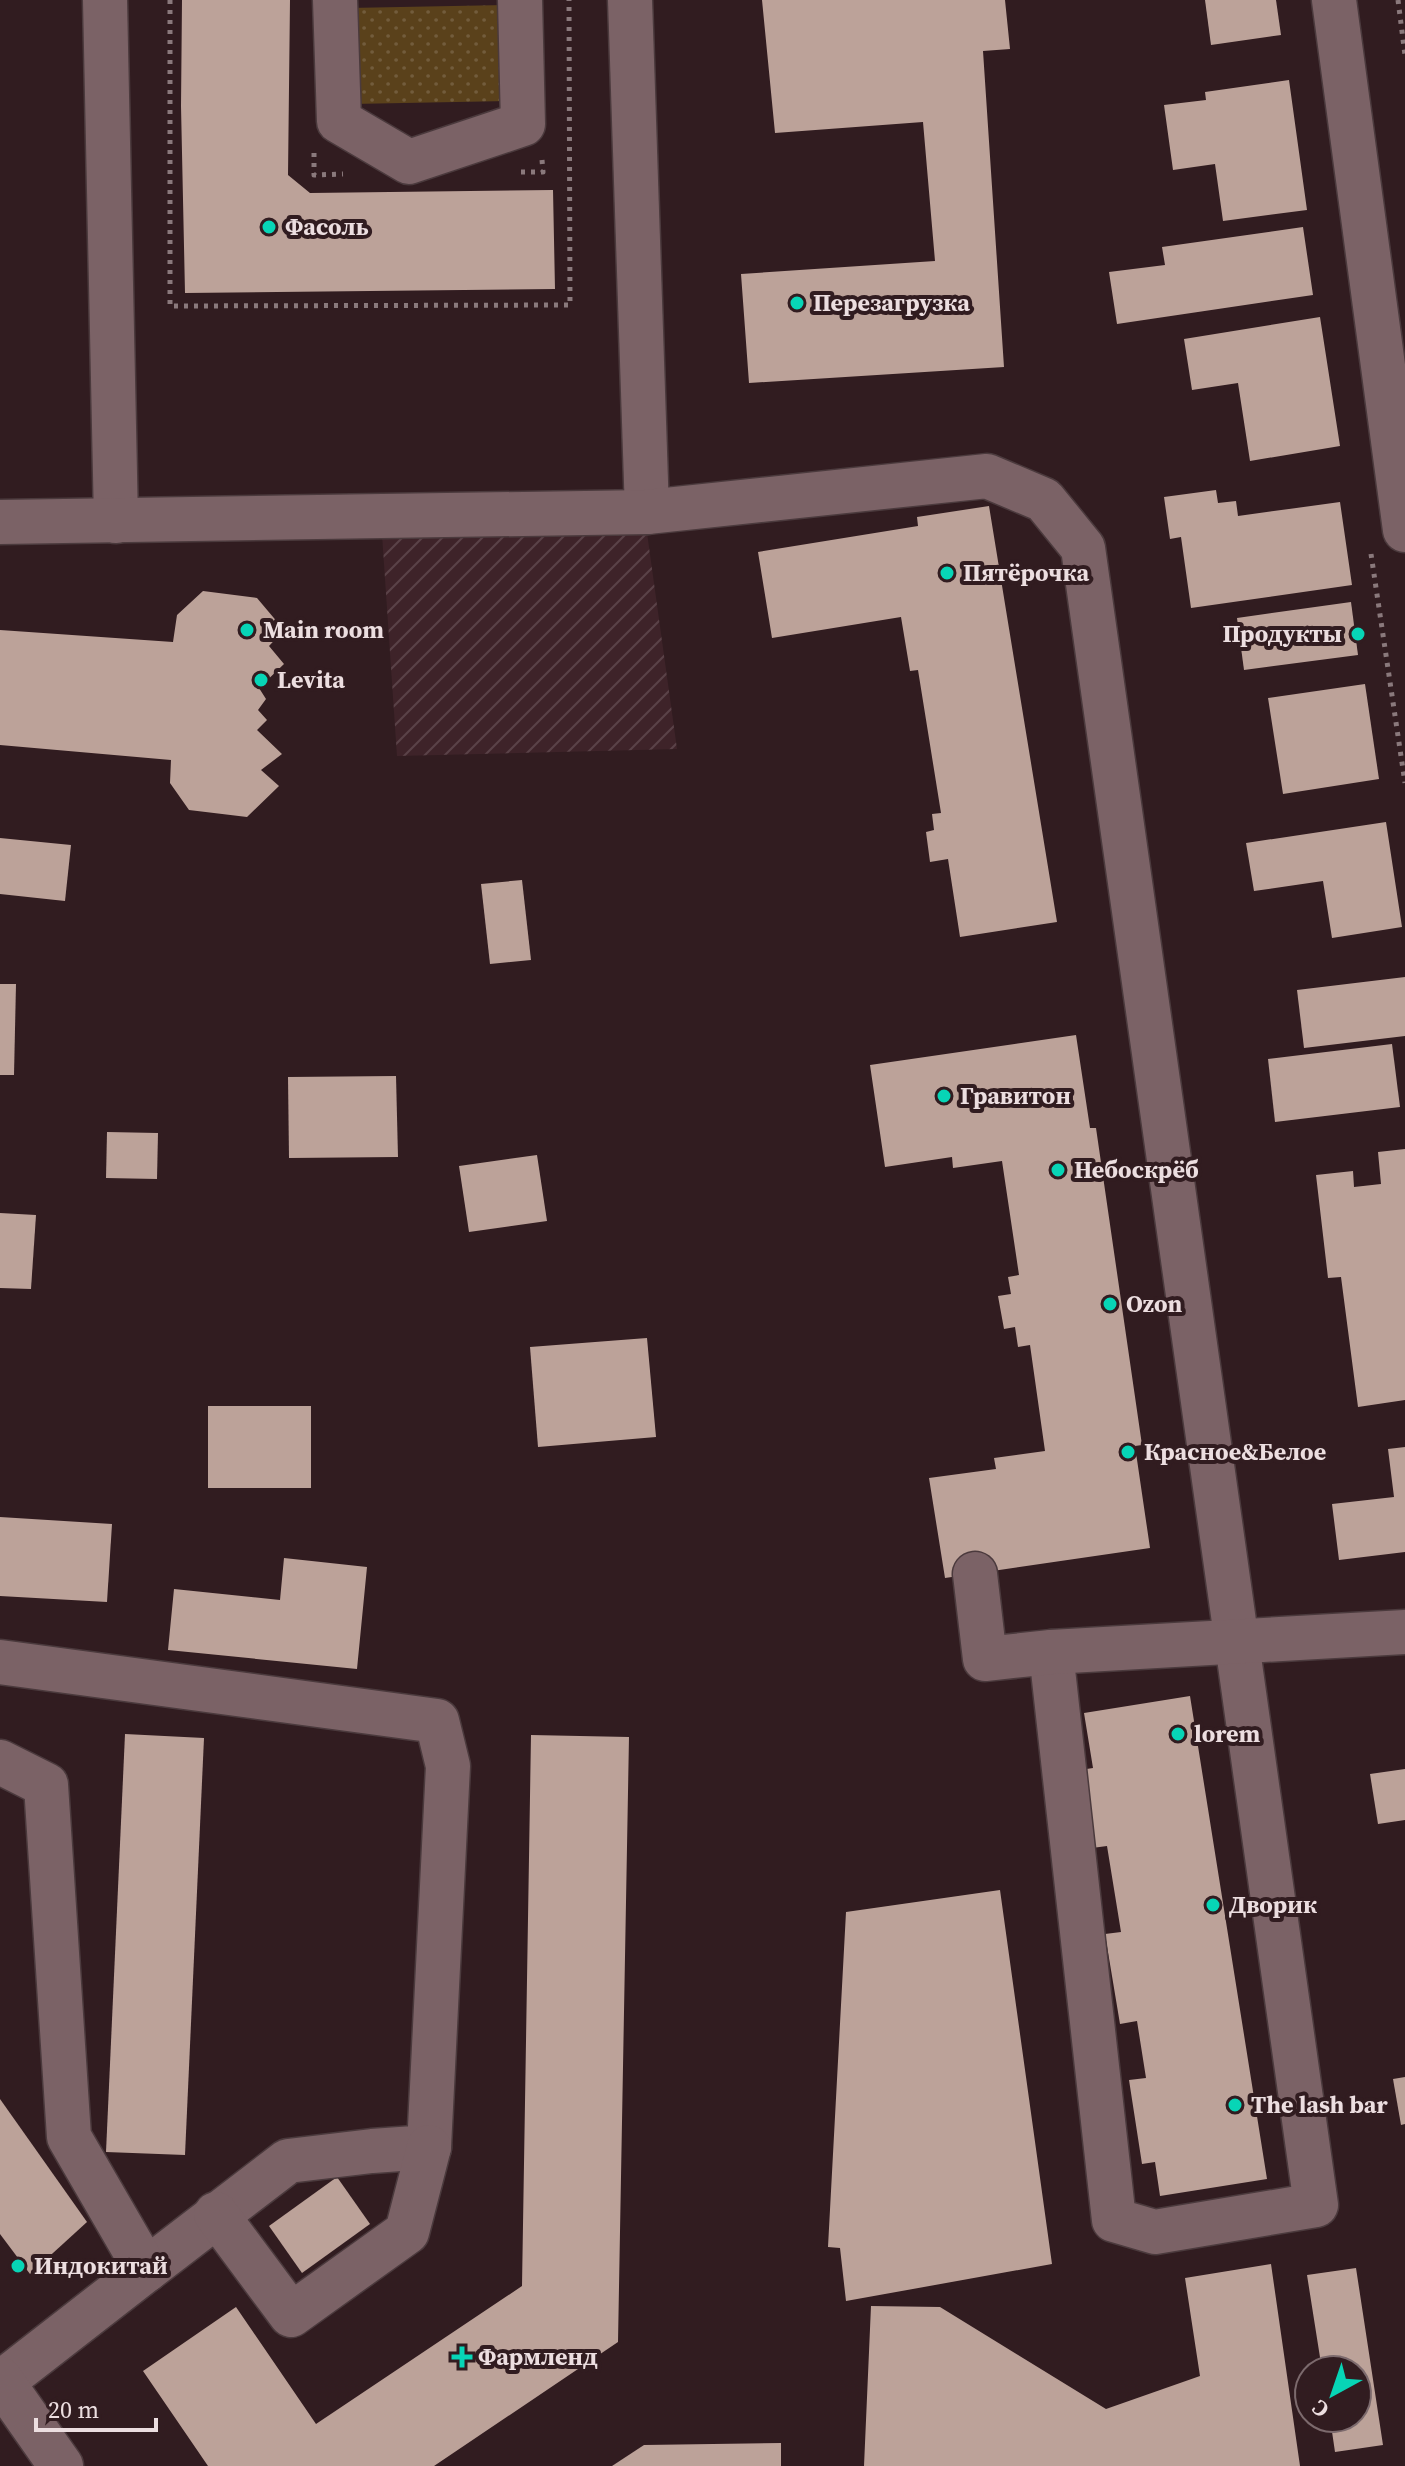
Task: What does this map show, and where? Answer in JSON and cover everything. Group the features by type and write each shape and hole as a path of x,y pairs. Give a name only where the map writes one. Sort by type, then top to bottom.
{"street":[{"path":"105,0 116,521"},
{"path":"335,0 339,121 409,162 523,124 520,0"},
{"path":"630,0 647,512"},
{"path":"1334,0 1405,530"},
{"path":"1360,0 1405,339"},
{"path":"0,522 647,512 987,476 1044,500 1083,548 1316,2205 1155,2232 1114,2220 1051,1652"},
{"path":"975,1574 985,1659 1051,1652 1405,1632"},
{"path":"0,1662 437,1721 448,1766 429,2147 407,2232 291,2315 216,2214"},
{"path":"0,1762 46,1785 69,2137 146,2270"},
{"path":"61,2466 1,2380 288,2161 429,2147"}],"path":[{"path":"170,0 170,306 234,306 570,305 569,0"},
{"path":"1398,0 1405,55"}],"shaded area":[{"path":"506,5 508,101 351,104 349,8"},
{"path":"647,533 677,749 397,756 382,534"}],"building":[{"path":"182,0 290,0 288,175 310,193 553,190 555,289 185,293"},
{"path":"762,0 1005,0 1010,49 983,51 1004,367 749,383 741,274 935,261 923,122 775,133"},
{"path":"1205,0 1276,0 1281,35 1211,45"},
{"path":"1289,80 1307,210 1223,221 1215,164 1173,170 1164,105 1206,100 1205,92"},
{"path":"1303,227 1313,295 1117,324 1109,272 1165,265 1162,247"},
{"path":"1320,317 1340,446 1250,461 1238,383 1192,390 1184,339"},
{"path":"1216,490 1218,503 1236,501 1238,516 1340,502 1352,585 1191,608 1181,537 1170,539 1164,497"},
{"path":"989,506 1057,922 960,937 948,859 930,862 926,832 934,830 932,814 941,813 918,670 910,671 901,617 772,638 758,552 918,526 917,517"},
{"path":"203,591 257,598 284,630 269,646 284,664 259,688 266,699 258,710 267,720 257,730 282,754 261,770 279,786 247,817 189,810 170,783 171,760 0,745 0,630 173,642 177,615"},
{"path":"1351,602 1358,655 1244,670 1237,618"},
{"path":"1365,684 1379,779 1283,794 1268,698"},
{"path":"1386,822 1402,927 1332,938 1323,881 1254,891 1246,843"},
{"path":"0,838 71,845 65,901 0,894"},
{"path":"522,880 531,960 490,964 481,884"},
{"path":"1405,977 1405,1036 1304,1048 1297,990"},
{"path":"0,984 16,984 14,1075 0,1075"},
{"path":"1076,1035 1090,1128 1096,1128 1142,1445 1135,1446 1150,1548 945,1578 929,1478 996,1469 994,1458 1045,1451 1030,1345 1018,1347 1015,1327 1004,1329 998,1296 1011,1294 1008,1277 1019,1275 1002,1161 953,1168 952,1157 885,1167 870,1065"},
{"path":"1392,1044 1400,1107 1275,1122 1268,1059"},
{"path":"396,1076 398,1157 289,1158 288,1077"},
{"path":"107,1132 158,1133 157,1179 106,1178"},
{"path":"1405,1149 1405,1400 1358,1407 1341,1277 1328,1278 1316,1175 1353,1171 1354,1187 1381,1184 1378,1152"},
{"path":"537,1155 547,1221 469,1232 459,1166"},
{"path":"0,1213 36,1215 31,1289 0,1288"},
{"path":"647,1338 656,1437 538,1447 530,1347"},
{"path":"208,1406 311,1406 311,1488 208,1488"},
{"path":"1405,1447 1405,1552 1339,1560 1332,1504 1394,1497 1388,1449"},
{"path":"0,1517 112,1524 107,1602 0,1596"},
{"path":"284,1558 367,1567 357,1669 168,1650 174,1589 280,1600"},
{"path":"1190,1696 1267,2179 1160,2196 1155,2162 1142,2164 1129,2080 1146,2078 1137,2021 1120,2024 1105,1934 1121,1932 1107,1846 1092,1848 1080,1770 1093,1768 1084,1713"},
{"path":"125,1734 204,1738 185,2155 106,2152"},
{"path":"531,1735 629,1737 618,2342 434,2466 208,2466 143,2371 236,2307 316,2424 522,2286"},
{"path":"1405,1769 1405,1820 1378,1824 1370,1774"},
{"path":"1000,1890 1052,2264 846,2301 840,2248 828,2247 846,1912"},
{"path":"1405,2077 1405,2124 1401,2125 1393,2079"},
{"path":"0,2099 87,2222 30,2274 0,2234"},
{"path":"337,2177 370,2224 302,2273 269,2226"},
{"path":"1271,2264 1300,2466 864,2466 871,2306 940,2307 1106,2409 1200,2376 1185,2278"},
{"path":"1356,2268 1369,2354 1319,2354 1307,2275"},
{"path":"1373,2379 1383,2445 1335,2452 1332,2434 1373,2434"},
{"path":"781,2443 781,2466 612,2466 644,2445"}],"place":[{"name":"Фасоль","path":"269,227"},
{"name":"Перезагрузка","path":"797,303"},
{"name":"Пятёрочка","path":"947,573"},
{"name":"Main room","path":"247,630"},
{"name":"Продукты","path":"1358,634"},
{"name":"Levita","path":"261,680"},
{"name":"Гравитон","path":"944,1096"},
{"name":"Небоскрёб","path":"1058,1170"},
{"name":"Ozon","path":"1110,1304"},
{"name":"Красное&Белое","path":"1128,1452"},
{"name":"lorem","path":"1178,1734"},
{"name":"Дворик","path":"1213,1905"},
{"name":"The lash bar","path":"1235,2105"},
{"name":"Индокитай","path":"18,2266"},
{"name":"Фармленд","path":"462,2357"}]}
